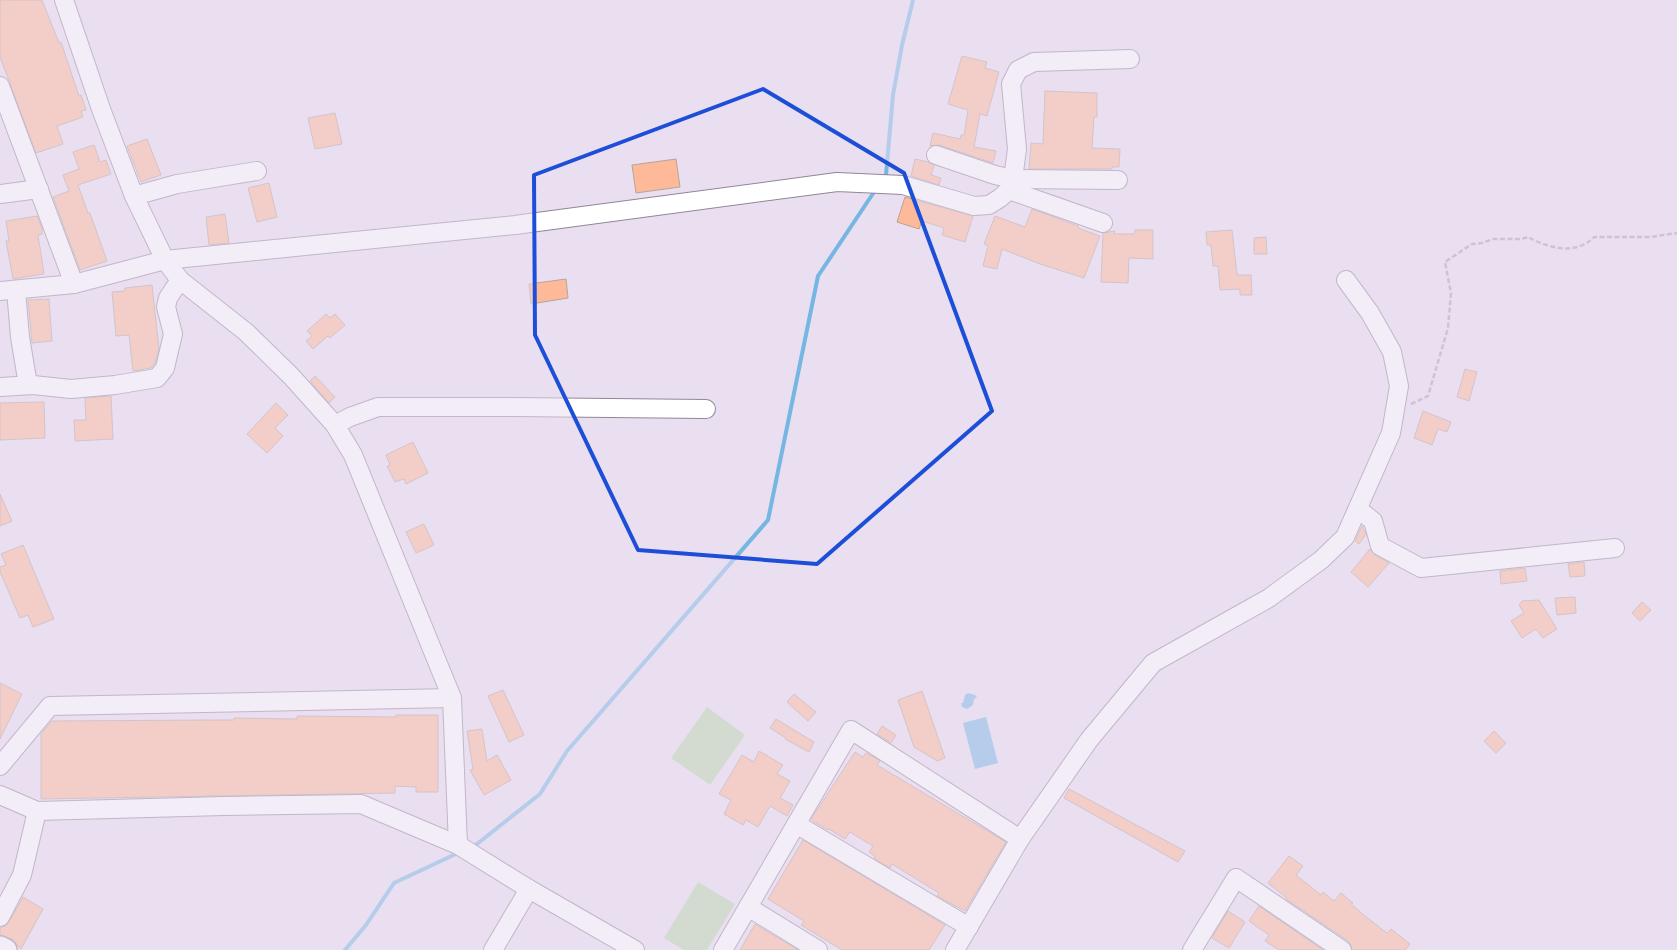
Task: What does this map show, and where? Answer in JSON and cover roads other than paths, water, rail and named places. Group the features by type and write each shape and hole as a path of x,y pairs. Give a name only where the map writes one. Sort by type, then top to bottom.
{"main road":[{"path":"0,947 6,950"}],"street":[{"path":"64,0 101,109 134,196 165,260 180,280 246,332 291,376 335,425 353,455 452,698 458,845"},
{"path":"28,385 20,337 8,290 74,284 165,260 515,225 837,182 902,185 974,206 989,205 1000,198 1011,184 1017,149 1011,84 1018,70 1034,62 1130,59"},
{"path":"0,86 74,284"},
{"path":"936,155 995,175 1011,184 1103,223"},
{"path":"134,196 176,184 258,171"},
{"path":"1011,184 1118,180"},
{"path":"0,194 38,190"},
{"path":"0,387 28,385 71,389 115,385 157,378 165,368 173,334 166,307 168,298 180,280"},
{"path":"955,950 1020,839 1089,740 1153,663 1270,598 1321,560 1345,537 1391,433 1399,386 1392,352 1370,313 1346,280"},
{"path":"335,425 350,417 378,407 706,410"},
{"path":"1358,509 1373,521 1380,546 1422,568 1615,548"},
{"path":"0,766 50,706 452,698"},
{"path":"723,950 851,730 1020,839"},
{"path":"0,795 37,812 361,804 458,845 529,889 635,950"},
{"path":"0,917 22,875 37,812"},
{"path":"796,824 969,927"},
{"path":"1197,948 1236,878 1342,950"},
{"path":"493,950 529,889"},
{"path":"748,907 818,950"}],"water":[{"path":"968,693 977,697 974,699 973,705 967,709 962,707 961,703 963,703 965,695"},
{"path":"986,717 998,763 975,769 963,723"}],"waterway":[{"path":"883,179 886,175 893,95 913,0"},
{"path":"471,847 540,794 567,751 768,520 818,276 876,189"},
{"path":"345,950 366,925 394,883 460,852"}]}
